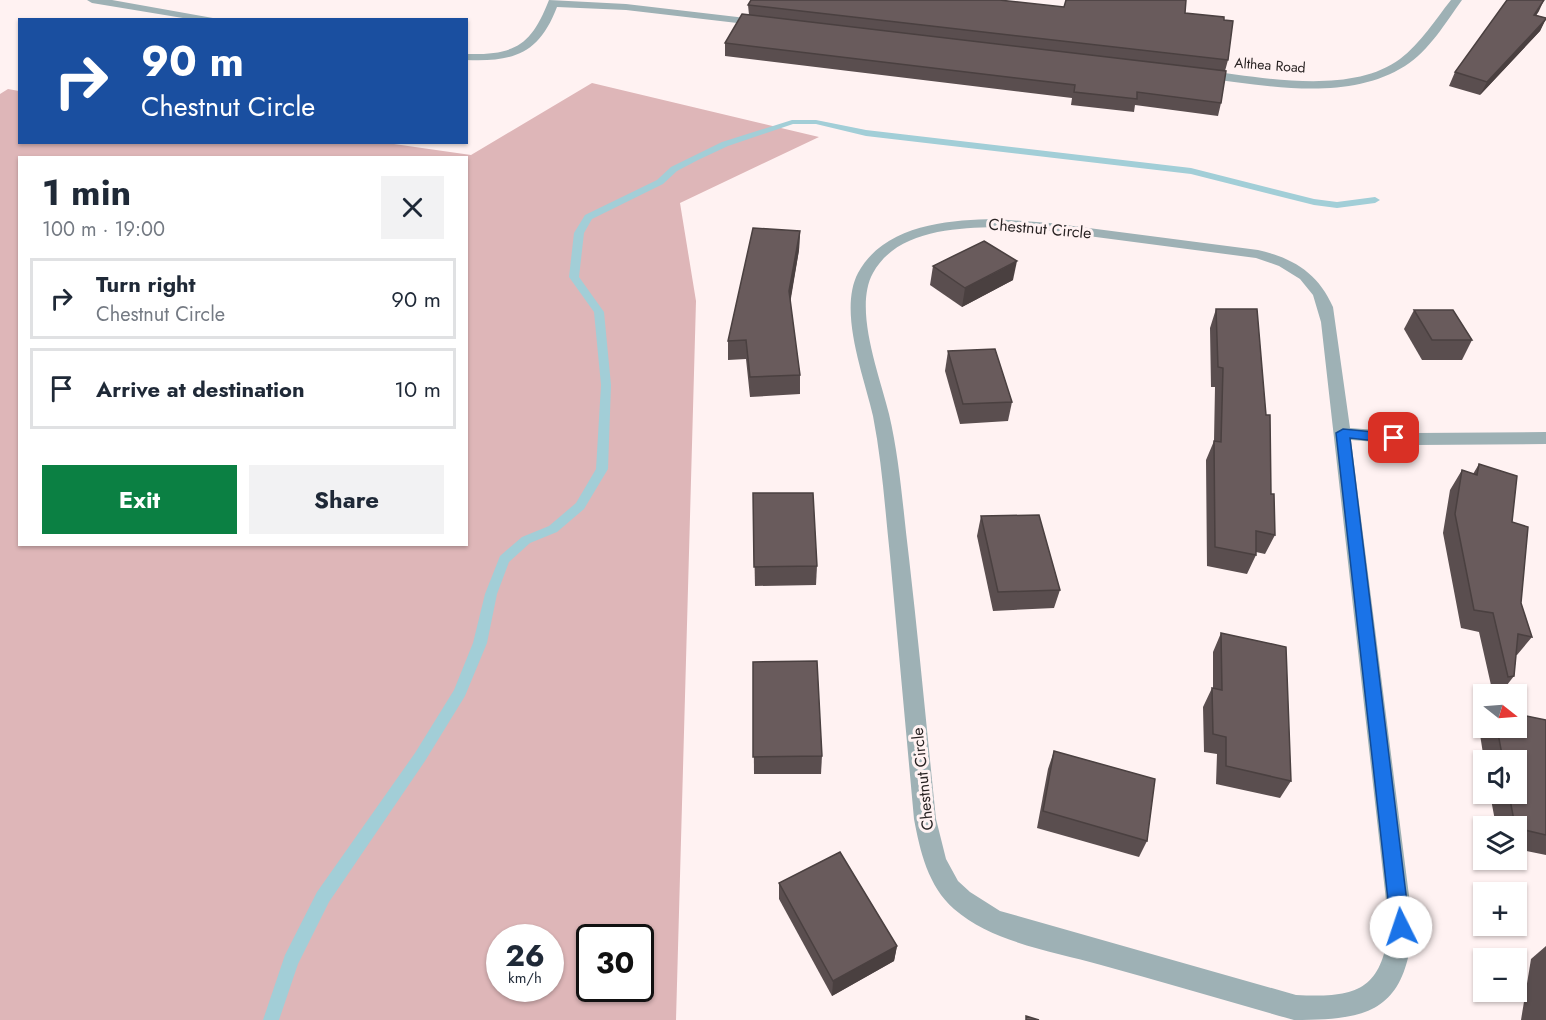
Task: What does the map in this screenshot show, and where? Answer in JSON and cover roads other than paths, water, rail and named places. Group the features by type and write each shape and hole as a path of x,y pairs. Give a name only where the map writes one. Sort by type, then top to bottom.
{"street":[{"path":"92,0 206,18"},
{"name":"Althea Road","path":"1195,73 1310,83 1342,82 1368,77 1391,69 1410,56 1457,0"},
{"path":"468,57 501,56 526,48 543,30 554,2 626,7 778,25"},
{"name":"Chestnut Circle","path":"977,223 1032,225 1271,258 1304,273 1319,290 1324,300 1329,322 1343,433 1400,919 1400,951 1393,972 1381,988 1364,1001 1343,1008 1296,1008 1012,928 986,918 964,904 947,886 928,842 890,467 859,311 861,284 874,262 883,253 917,234 939,227 977,223"},
{"path":"1343,433 1415,439 1546,438"}],"waterway":[{"path":"271,1020 291,961 323,897 420,757 460,692 480,643 491,594 504,559 526,540 553,529 580,506 602,469 606,385 599,312 574,277 579,233 588,217 660,182 674,169 725,144 792,122 816,122 866,133 1191,171 1314,202 1337,205 1375,200"}]}
